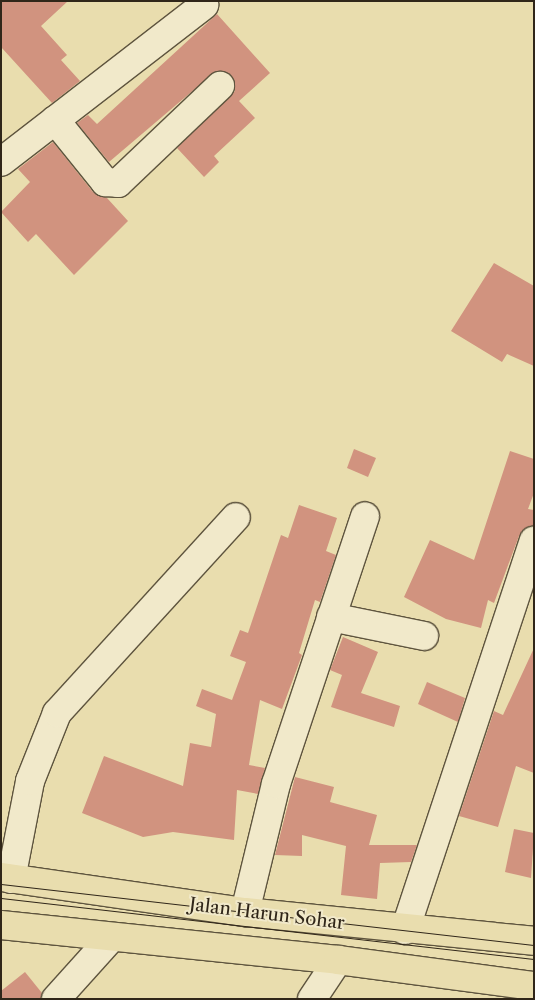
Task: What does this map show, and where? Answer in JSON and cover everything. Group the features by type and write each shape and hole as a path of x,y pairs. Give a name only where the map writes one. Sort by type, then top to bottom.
{"highway":[{"name":"Jalan Harun Sohar","path":"6,878 245,912 405,930 534,941"},
{"path":"1,925 111,938 338,960 534,986"}],"street":[{"path":"1,162 204,5"},
{"path":"55,120 105,182 118,183 220,86"},
{"path":"6,878 30,781 57,713 236,516"},
{"path":"245,912 276,784 365,516"},
{"path":"405,930 534,541"},
{"path":"331,617 424,636"},
{"path":"56,999 111,938"},
{"path":"312,999 338,960"}],"building":[{"path":"1,1 68,1 41,26 67,55 61,60 80,81 52,103 1,47"},
{"path":"217,14 270,73 239,101 255,118 214,156 219,162 204,177 177,148 235,91 232,76 216,71 109,162 77,123 88,115 97,124"},
{"path":"53,142 93,192 107,198 128,221 74,275 36,234 28,242 1,212 30,182 18,169"},
{"path":"494,263 534,286 534,366 507,354 502,362 451,331"},
{"path":"354,449 376,458 368,477 347,468"},
{"path":"510,451 534,459 534,493 528,509 534,510 534,526 519,536 494,603 488,600 481,628 446,619 404,597 430,540 474,560"},
{"path":"299,505 337,518 326,551 336,555 320,602 315,600 299,653 302,655 282,709 260,700 249,765 265,768 258,794 237,790 234,840 173,832 143,837 82,813 104,756 183,786 190,743 211,747 216,714 196,706 202,689 232,700 246,662 230,656 240,630 248,633 281,535 288,538"},
{"path":"343,637 378,652 361,693 400,706 394,727 331,707 342,675 330,670"},
{"path":"534,648 534,773 516,766 498,827 459,816 494,711 503,715"},
{"path":"427,682 465,698 458,722 418,704"},
{"path":"295,777 334,787 330,802 377,815 369,845 417,845 411,862 380,863 377,899 341,895 346,846 302,835 302,856 275,855"},
{"path":"514,829 534,833 531,878 505,872"},
{"path":"25,972 42,993 41,999 1,999 1,991"}],"tram line":[{"path":"1,884 534,945"},
{"path":"1,898 534,959"}]}
